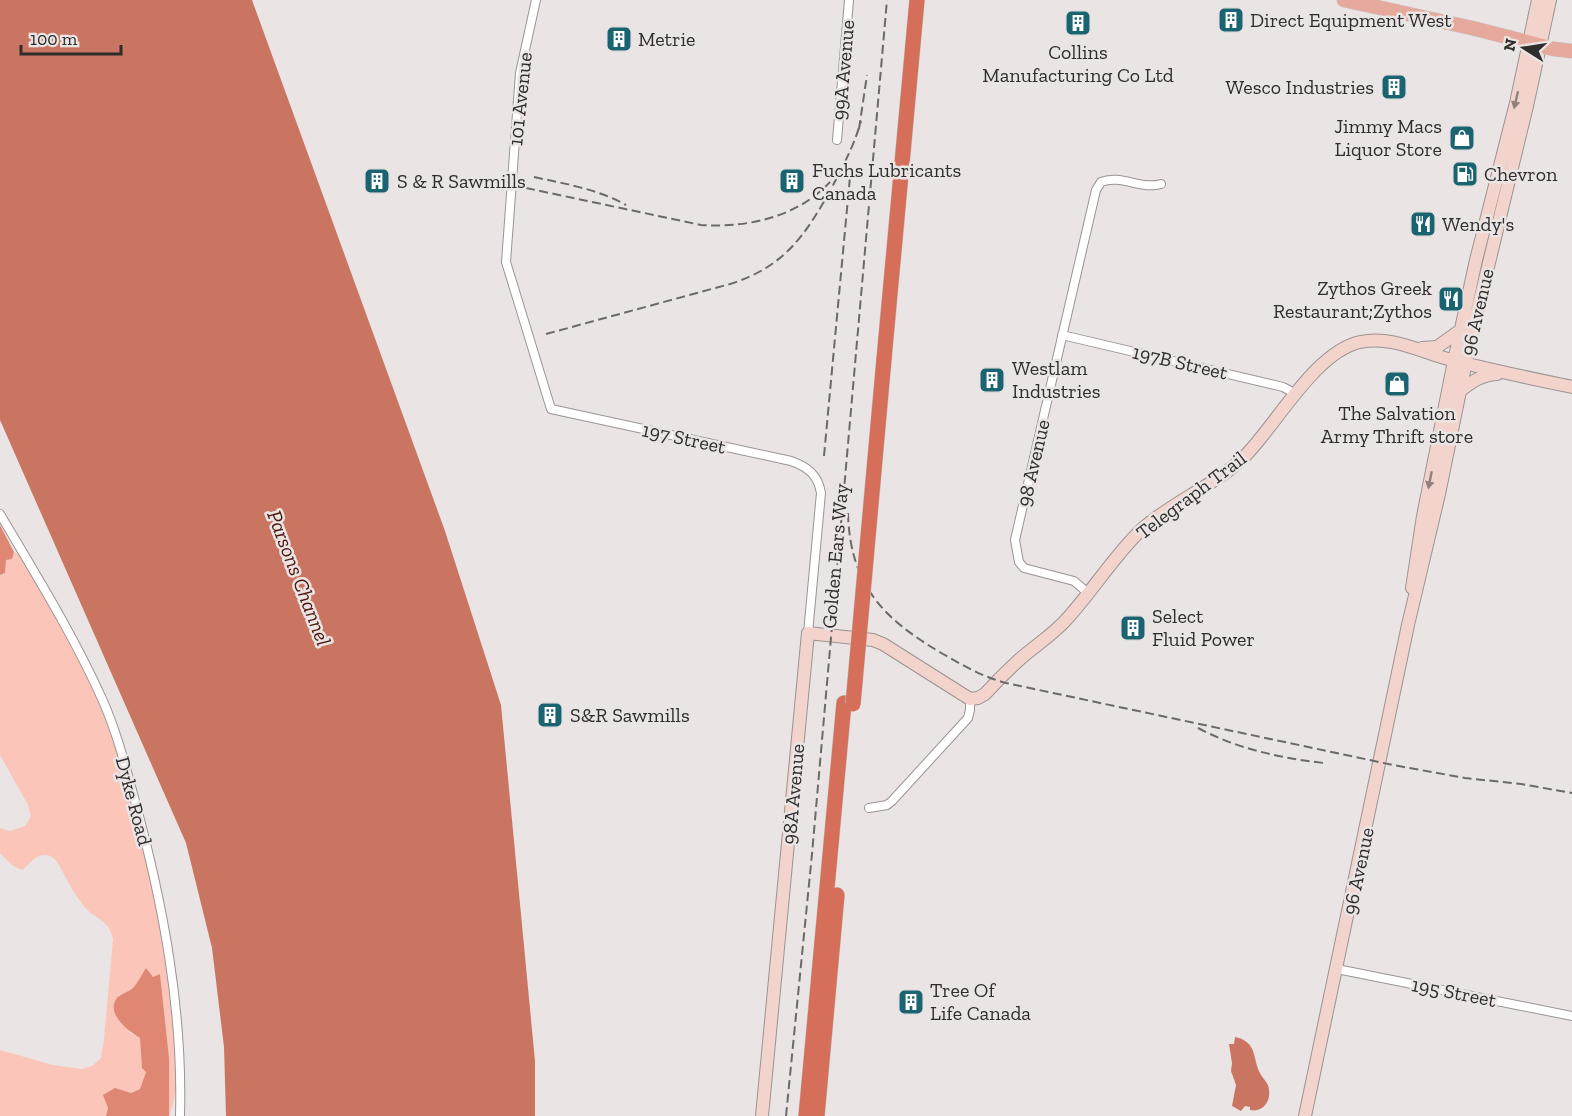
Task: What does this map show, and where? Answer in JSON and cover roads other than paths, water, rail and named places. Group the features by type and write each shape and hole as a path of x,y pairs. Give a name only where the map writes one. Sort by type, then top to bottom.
{"highway":[{"name":"Golden Ears Way","path":"806,1116 848,703 879,359 907,0"},
{"name":"Golden Ears Way","path":"879,359 917,0"},
{"name":"Golden Ears Way","path":"817,1116 848,703"}],"main road":[{"path":"1344,0 1572,51"},
{"name":"96 Avenue","path":"1408,625 1418,542 1535,44 1538,0"},
{"name":"96 Avenue","path":"1305,1116 1408,625 1429,543 1459,392 1461,330 1535,44 1550,0"},
{"path":"1419,348 1437,347 1461,330"},
{"name":"Telegraph Trail","path":"970,699 985,694 1021,658 1065,621 1128,543 1144,528 1218,479 1247,454 1296,394 1330,358 1351,345 1377,340 1402,343 1459,362 1572,387"},
{"path":"1459,392 1472,381 1485,375 1510,373"},
{"path":"807,633 873,640 883,644 970,699"},
{"name":"98A Avenue","path":"762,1116 807,633"}],"street":[{"name":"101 Avenue","path":"536,0 520,73 506,262 551,409"},
{"name":"99A Avenue","path":"837,140 849,0"},
{"name":"98 Avenue","path":"1088,593 1074,581 1024,568 1019,562 1015,540 1096,190 1101,182 1113,178 1151,187 1161,184"},
{"name":"197B Street","path":"1062,335 1272,384 1296,394"},
{"name":"197 Street","path":"551,409 791,461 807,467 814,474"},
{"name":"98A Avenue","path":"807,633 821,493 818,479 814,474"},
{"name":"Dyke Road","path":"0,514 89,670 105,704 121,750 166,928 181,1068 180,1116"},
{"path":"869,808 887,805 892,801 968,718 970,699"},
{"name":"195 Street","path":"1337,969 1572,1016"}],"water":[{"name":"Parsons Channel","path":"0,0 252,0 445,531 501,705 535,1061 535,1116 226,1116 224,1047 212,948 186,843 0,420"},
{"path":"1235,1037 1242,1039 1251,1047 1260,1073 1268,1085 1269,1099 1265,1106 1258,1110 1250,1110 1250,1107 1245,1106 1241,1111 1232,1106 1236,1085 1231,1071 1229,1044 1234,1044"}],"railway":[{"path":"786,1116 812,854 887,0"},
{"path":"859,129 867,75"},
{"path":"546,334 730,284 765,269 791,248 812,221 844,164 861,121"},
{"path":"824,456 851,166"},
{"path":"534,177 593,191 626,205"},
{"path":"526,188 701,225 719,225 754,222 788,212 818,193 831,181"},
{"path":"848,513 855,560 863,580 887,613 922,641 958,663 989,678 1393,765 1572,793"},
{"path":"1198,728 1228,742 1260,751 1324,763"}],"place":[{"name":"Direct Equipment West","path":"1231,20"},
{"name":"Collins Manufacturing Co Ltd","path":"1078,23"},
{"name":"Metrie","path":"619,39"},
{"name":"Wesco Industries","path":"1394,87"},
{"name":"Jimmy Macs Liquor Store","path":"1462,138"},
{"name":"Chevron","path":"1465,174"},
{"name":"S & R Sawmills","path":"377,181"},
{"name":"Fuchs Lubricants Canada","path":"792,181"},
{"name":"Wendy's","path":"1423,224"},
{"name":"Zythos Greek Restaurant;Zythos","path":"1451,299"},
{"name":"Westlam Industries","path":"992,380"},
{"name":"The Salvation Army Thrift store","path":"1397,384"},
{"name":"Select Fluid Power","path":"1133,628"},
{"name":"S&R Sawmills","path":"550,715"},
{"name":"Tree Of Life Canada","path":"911,1002"}]}
